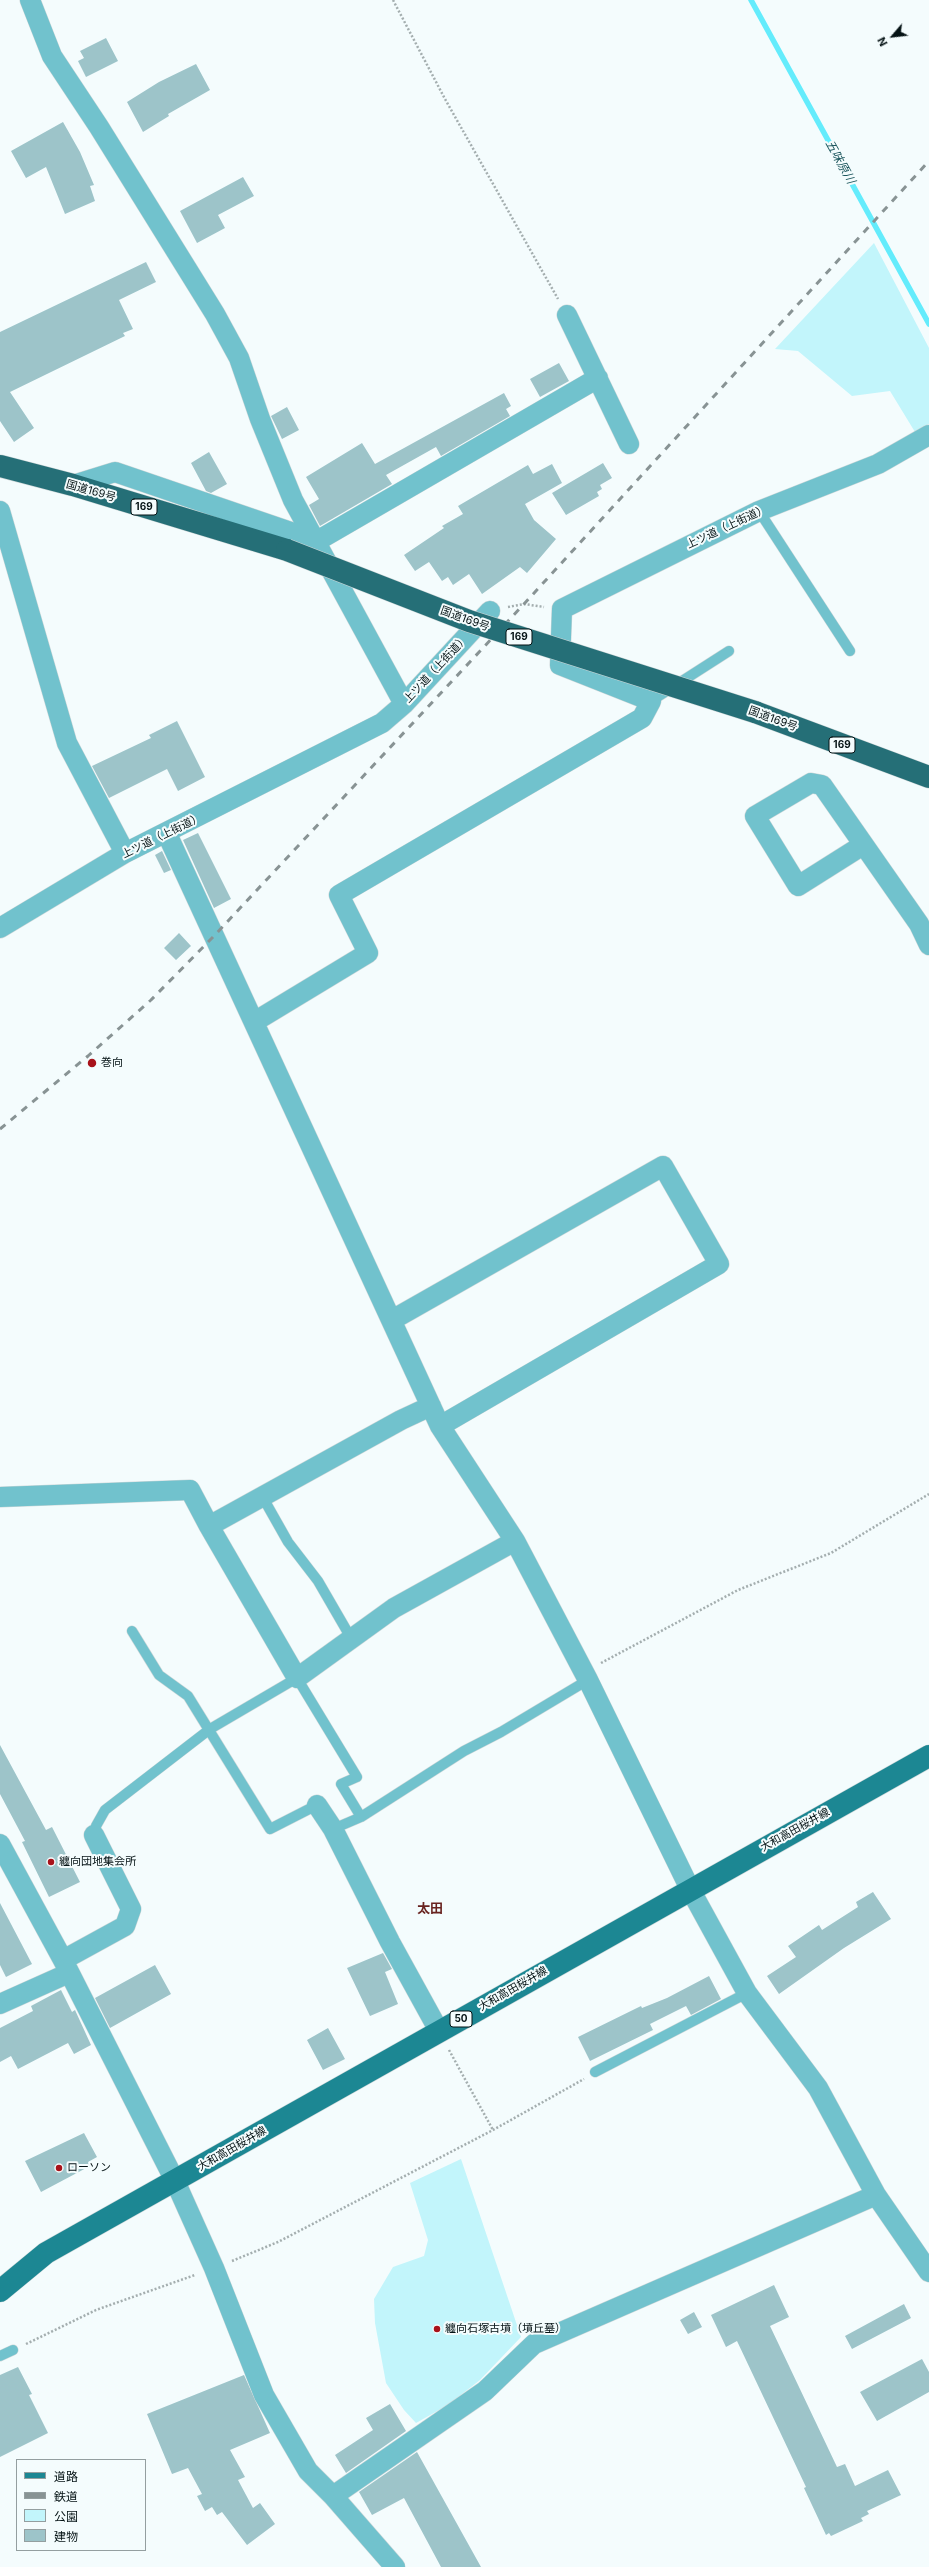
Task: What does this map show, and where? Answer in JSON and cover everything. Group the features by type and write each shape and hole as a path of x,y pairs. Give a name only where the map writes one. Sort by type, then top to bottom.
{"highway":[{"name":"国道169号","path":"0,466 73,485 287,550 469,621 755,712 929,777"}],"main road":[{"name":"大和高田桜井線","path":"0,2292 46,2253 110,2208 175,2181 690,1888 929,1756"}],"street":[{"path":"30,0 52,56 99,127 215,314 240,358 260,419 294,500 404,704"},
{"path":"567,315 629,444"},
{"path":"73,485 115,472 317,541 598,378"},
{"name":"上ツ道（上街道）","path":"562,609 759,511 878,464 929,435"},
{"path":"1,517 67,743 125,853"},
{"path":"254,1022 368,953 339,895 642,718 651,701 560,665 562,609"},
{"name":"上ツ道（上街道）","path":"0,928 125,853 167,834 382,723 404,704 490,611"},
{"path":"863,845 798,886 755,816 811,783 822,785 919,924 929,945"},
{"path":"167,834 301,1128 392,1320 440,1426 515,1541 586,1677 690,1888 747,1993 818,2088 876,2195 923,2252 929,2272"},
{"path":"392,1320 663,1166 719,1264 440,1426"},
{"path":"209,1526 401,1420 431,1406"},
{"path":"0,1497 190,1490 209,1526 297,1678 394,1608 515,1541"},
{"path":"317,1806 333,1829 390,1942 439,2032"},
{"path":"0,2004 66,1967 125,1926 131,1909 94,1835"},
{"path":"0,1844 66,1967 147,2138 175,2181 214,2268 264,2395 308,2471 333,2496 395,2567"},
{"path":"333,2496 485,2391 534,2344 876,2195"}],"lane":[{"path":"759,511 850,651"},
{"path":"651,701 729,651"},
{"path":"262,1496 288,1542 318,1581 351,1638"},
{"path":"132,1631 159,1675 188,1696 210,1729 270,1829 317,1806"},
{"path":"333,1829 361,1817 464,1751 501,1732 586,1677"},
{"path":"94,1835 96,1826 105,1810 210,1729 297,1678 357,1777 341,1784 361,1817"},
{"path":"595,2072 747,1993"},
{"path":"0,2356 13,2350"}],"path":[{"path":"393,0 445,100 567,315"},
{"path":"490,611 524,604 562,609"},
{"path":"586,1677 738,1590 831,1553 929,1494"},
{"path":"439,2032 493,2130"},
{"path":"13,2350 96,2310 214,2268 278,2242 493,2130 595,2072"}],"green space":[{"path":"874,243 929,348 929,424 915,432 890,391 852,396 798,351 775,349"},
{"path":"461,2159 521,2337 480,2380 448,2405 416,2423 404,2410 386,2383 375,2323 374,2299 393,2267 424,2256 428,2240 410,2183"}],"building":[{"path":"106,38 118,61 86,77 78,61 84,58 80,51"},
{"path":"196,64 210,90 168,114 169,116 143,132 127,102 159,82"},
{"path":"63,122 80,152 94,185 90,186 95,201 65,214 46,167 26,178 11,151"},
{"path":"243,177 254,196 218,215 225,228 197,243 180,211"},
{"path":"146,262 156,282 119,300 133,329 123,333 125,336 10,392 34,428 14,442 0,421 0,332"},
{"path":"559,363 569,381 540,397 530,379"},
{"path":"504,393 511,406 506,409 510,416 441,456 436,447 386,475 392,484 320,526 309,505 319,499 306,477 362,443 375,464"},
{"path":"287,407 299,430 282,439 271,416"},
{"path":"209,452 227,484 211,493 206,491 191,463"},
{"path":"603,463 612,478 600,485 602,489 597,492 599,496 566,515 552,493"},
{"path":"552,464 562,483 525,504 534,520 556,539 527,573 520,567 482,594 469,574 453,585 448,577 442,581 429,562 415,571 404,555 444,528 442,526 463,514 458,506 528,465 533,474"},
{"path":"177,721 205,777 178,791 167,769 109,798 92,766 151,738 149,735"},
{"path":"198,833 231,899 214,908 183,840"},
{"path":"162,851 171,870 164,873 155,855"},
{"path":"179,933 191,946 176,960 164,948"},
{"path":"0,1745 46,1830 52,1827 80,1882 49,1897 22,1842 25,1841 0,1794"},
{"path":"873,1892 891,1919 844,1948 779,1994 767,1976 796,1957 788,1946 819,1925 822,1930 858,1907 856,1902"},
{"path":"0,1903 32,1964 6,1977 0,1965"},
{"path":"383,1953 392,1969 385,1972 398,2004 370,2016 347,1968"},
{"path":"155,1965 171,1994 110,2028 95,1998"},
{"path":"709,1976 721,1999 691,2015 686,2006 650,2024 653,2030 590,2061 578,2037 641,2006 642,2008 667,1998"},
{"path":"61,1990 72,2012 75,2010 91,2045 74,2054 68,2043 18,2069 11,2056 0,2062 0,2028 33,2011 31,2006"},
{"path":"328,2028 345,2059 323,2070 307,2040"},
{"path":"84,2133 97,2157 88,2162 90,2166 41,2192 25,2161"},
{"path":"774,2285 789,2317 770,2326 837,2467 845,2464 855,2486 888,2470 901,2495 867,2511 869,2514 861,2518 863,2521 831,2536 829,2533 826,2535 804,2488 806,2487 737,2341 726,2347 711,2315"},
{"path":"904,2304 911,2318 852,2349 845,2336"},
{"path":"694,2312 702,2327 688,2334 680,2320"},
{"path":"922,2359 929,2372 929,2392 877,2421 860,2392"},
{"path":"18,2367 32,2394 29,2395 48,2433 0,2457 0,2375"},
{"path":"244,2375 270,2433 230,2450 245,2477 238,2480 253,2508 260,2503 275,2524 247,2545 222,2512 217,2515 212,2507 205,2511 197,2496 202,2494 188,2468 172,2474 147,2414"},
{"path":"390,2404 406,2431 346,2473 335,2455 373,2430 366,2418"},
{"path":"417,2452 481,2567 441,2567 404,2498 372,2515 359,2492"}],"waterway":[{"name":"五味原川","path":"751,0 929,324"}],"railway":[{"path":"0,1129 88,1056 151,1000 214,936 524,604 929,161"}],"place":[{"name":"巻向","path":"92,1063"},
{"name":"纏向団地集会所","path":"51,1862"},
{"name":"ローソン","path":"59,2168"},
{"name":"纏向石塚古墳（墳丘墓）","path":"437,2329"}],"district":[{"name":"太田","path":"430,1909"}]}
